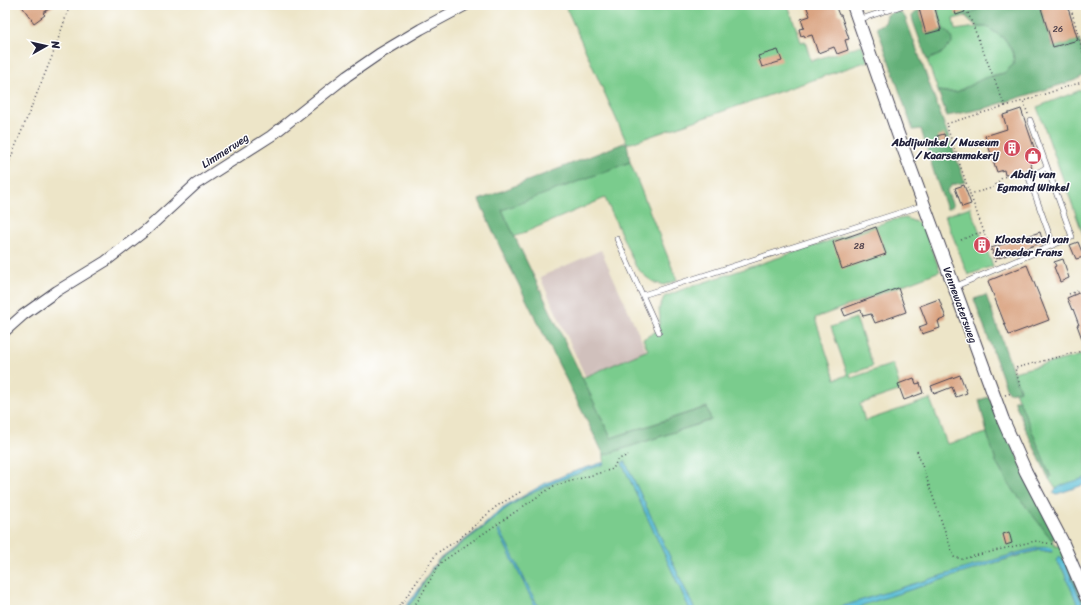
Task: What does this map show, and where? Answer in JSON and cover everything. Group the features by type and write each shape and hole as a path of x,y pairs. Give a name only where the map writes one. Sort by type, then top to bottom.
{"street":[{"name":"Limmerweg","path":"5,330 56,291 106,261 146,230 196,184 271,136 347,76 421,29 466,5"},
{"name":"Vennewatersweg","path":"853,5 924,205 1006,427 1026,472 1062,541 1086,597"}],"lane":[{"path":"858,20 904,5"},
{"path":"954,287 1072,238 1030,120"},
{"path":"1047,167 1029,178 1054,245"},
{"path":"643,294 924,205"},
{"path":"617,239 659,332"}],"path":[{"path":"5,172 53,54 70,5"},
{"path":"1070,5 1086,63"},
{"path":"968,13 1005,106"},
{"path":"997,269 946,124 1082,82 1086,78"},
{"path":"1023,101 1030,120"},
{"path":"970,194 992,188 1003,177 1032,171 1034,175"},
{"path":"961,240 984,232"},
{"path":"1069,294 1086,288"},
{"path":"1020,386 1015,368 1086,350"},
{"path":"917,451 954,557 962,559 1035,541 1056,545 1062,541"},
{"path":"411,610 440,563 554,486 613,469 617,460 628,455"},
{"path":"397,610 437,553 459,539 497,506 522,491"}],"shaded area":[{"path":"601,250 647,352 587,380 540,277"}],"green space":[{"path":"565,5 788,5 801,42 805,41 811,61 862,45 868,61 631,143 627,143"},
{"path":"949,5 955,5 957,11 968,8 968,5 986,5 965,16 953,19 955,30 987,27 992,30 1005,39 1010,46 1014,54 1013,65 1004,73 994,75 957,92 938,91 927,60 941,54 950,34 943,29 937,9"},
{"path":"986,5 1006,5 1012,7 1018,5 1040,5 1052,46 1079,39 1086,64 1085,75 1076,80 986,108 947,116 938,91 957,92 984,78 1004,73 1013,65 1014,54 1005,39 987,27 977,27 965,16"},
{"path":"919,9 925,34 943,29 950,34 952,40 952,43 941,54 927,60 912,16"},
{"path":"895,11 900,12 905,17 965,182 952,185 947,191 953,206 947,209 921,129 913,130 877,27 885,23 887,15"},
{"path":"1086,88 1086,236 1084,237 1037,107"},
{"path":"627,143 630,162 502,210 611,438 707,407 711,420 604,455 500,247 479,200"},
{"path":"630,162 677,280 664,285 655,283 646,277 636,267 605,198 514,237 502,209"},
{"path":"970,207 993,266 968,275 945,216"},
{"path":"906,218 923,225 940,271 815,318 835,379 848,375 831,327 856,318 873,366 850,374 851,378 893,364 901,390 860,404 865,421 930,399 947,444 987,433 996,462 1008,483 1055,546 1060,546 1086,605 1086,610 1071,575 1056,560 1063,570 1081,610 406,610 417,595 433,566 438,561 522,498 548,484 604,463 604,455 711,420 706,407 611,438 582,378 648,350 643,339 658,330 660,317 659,309 664,297 892,220","holes":["1047,547 1051,552 1039,550 900,590 1017,553"]},
{"path":"986,295 1020,391 1008,393 974,299"},
{"path":"1086,354 1086,478 1056,489 1049,479 1051,477 1015,392 1020,390 1013,372"},
{"path":"989,397 1056,537 1052,540 1008,483 996,462 979,400"},
{"path":"1014,400 1019,400 1051,477 1049,479 1026,430"}],"water":[{"path":"625,461 695,610 690,610 622,463"},
{"path":"604,462 604,464 555,482 522,498 504,510 436,563 482,527 500,510 518,499 544,484 567,474"},
{"path":"1086,478 1086,484 1057,494 1053,493 1063,485"},
{"path":"500,530 540,610 537,610 498,531"},
{"path":"1047,547 1053,549 1052,552 1039,550 1016,556 863,605 859,610 831,610 1017,553"},
{"path":"1060,557 1065,563 1085,610 1080,610 1063,570 1056,560"},
{"path":"427,576 417,595 405,610 403,610 417,592"}],"building":[{"path":"21,5 55,5 43,13 45,15 34,23"},
{"path":"806,5 835,5 839,15 841,15 849,39 845,40 848,50 837,54 834,47 818,53 812,35 805,37 804,35 801,36 799,29 804,28 801,19 810,16"},
{"path":"918,5 934,5 941,30 926,34"},
{"path":"953,5 963,5 965,12 956,15"},
{"path":"1040,5 1067,5 1078,40 1053,47"},
{"path":"778,50 782,61 762,67 758,56"},
{"name":"Abdijwinkel / Museum / Kaarsenmakerij","path":"1021,109 1038,159 1030,162 1032,169 1005,175 1004,170 997,172 985,136 1007,129 1003,115"},
{"path":"944,134 947,142 940,145 937,136"},
{"path":"964,185 971,204 962,207 955,188"},
{"path":"876,227 886,254 842,269 833,242"},
{"path":"1040,232 1043,242 996,259 991,248"},
{"name":"Kloostercel van broeder Frans","path":"985,241 987,247 979,250 977,243"},
{"path":"1078,242 1084,257 1076,259 1070,245"},
{"path":"1063,259 1069,278 1060,282 1054,267 1056,266 1054,262"},
{"path":"1027,265 1049,320 1009,335 988,281"},
{"path":"898,288 906,312 875,323 871,314 863,316 861,310 845,316 842,309"},
{"path":"1081,292 1086,306 1085,347 1077,325 1079,325 1067,298"},
{"path":"939,299 946,318 938,321 940,328 922,334 919,327 927,324 920,306"},
{"path":"960,375 967,393 956,397 952,387 934,394 931,386"},
{"path":"914,378 916,384 920,383 923,393 904,400 898,384"},
{"path":"1009,532 1012,543 1006,545 1003,534"}],"place":[{"name":"Abdijwinkel / Museum / Kaarsenmakerij","path":"1012,148"},
{"name":"Abdij van Egmond Winkel","path":"1033,156"},
{"name":"Kloostercel van broeder Frans","path":"982,245"}]}
